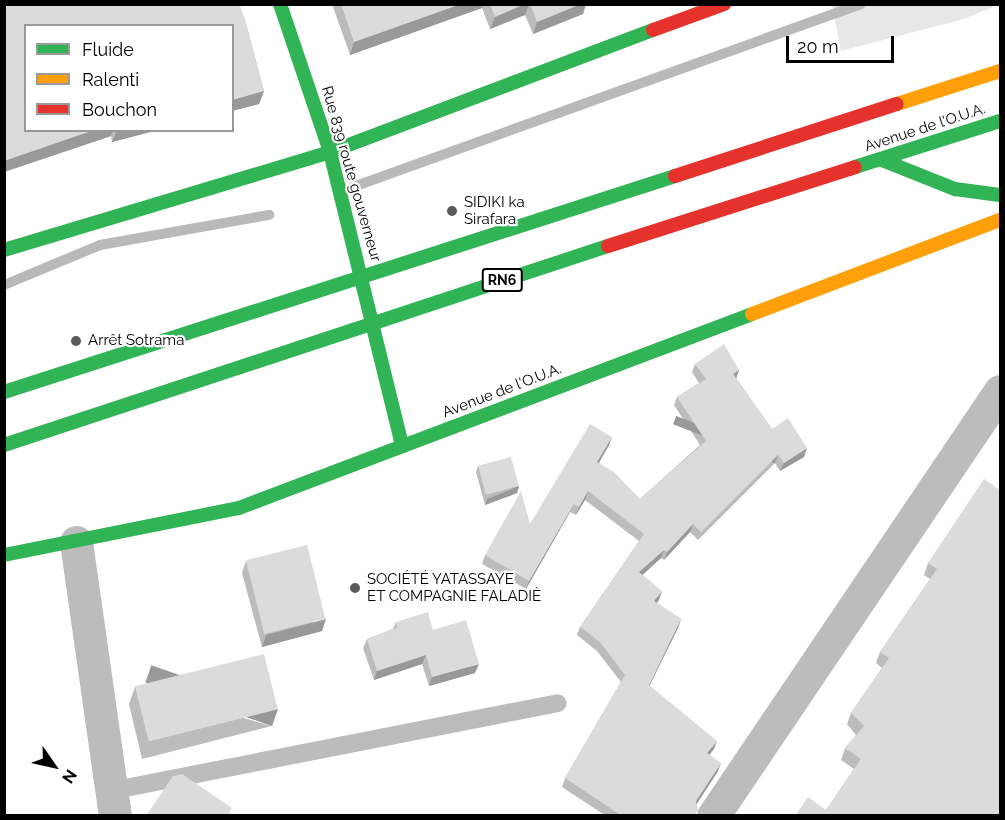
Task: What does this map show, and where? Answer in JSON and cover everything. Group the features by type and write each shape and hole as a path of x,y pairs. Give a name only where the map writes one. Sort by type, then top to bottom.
{"main road":[{"name":"Rue 839 route gouverneur","path":"280,4 330,152 363,275 402,446"},
{"path":"4,250 330,152 724,4"},
{"name":"Avenue de l'O.U.A.","path":"4,392 1000,71"},
{"name":"Avenue de l'O.U.A.","path":"4,445 374,320 1000,121"},
{"path":"882,160 955,189 1000,195"},
{"name":"Avenue de l'O.U.A.","path":"4,555 239,507 1000,220"}],"street":[{"path":"713,816 1000,391"},
{"path":"76,542 112,803"}],"lane":[{"path":"112,803 557,703"}],"shaded area":[{"path":"1000,4 964,19 841,51 832,5"}],"building":[{"path":"4,4 239,4 264,91 234,99 234,24 24,24 24,132 88,132 4,161"},
{"path":"341,4 461,4 354,42"},
{"path":"490,4 525,4 495,17"},
{"path":"530,4 581,4 537,22"},
{"path":"724,344 739,370 733,374 772,429 788,418 807,448 784,463 778,455 701,532 693,524 667,552 664,550 639,572 662,591 654,601 681,619 649,685 717,741 707,753 721,763 696,801 698,810 694,816 622,816 565,778 625,675 600,642 580,627 644,534 588,491 579,507 574,504 529,581 485,555 521,491 530,524 590,424 612,437 597,462 614,472 640,499 706,441 677,397 706,379 695,364"},
{"path":"511,457 519,486 486,495 478,466"},
{"path":"984,479 1000,490 1000,816 795,816 808,797 826,810 861,759 845,748 864,726 851,713 889,658 880,652 937,569 928,563"},
{"path":"307,545 325,619 264,634 246,560"},
{"path":"428,612 433,630 466,620 479,664 432,677 426,655 377,671 367,639 397,628 396,622"},
{"path":"264,654 278,709 149,741 135,686"},
{"path":"182,774 232,808 229,812 233,816 146,816 173,776"}],"waterway":[{"path":"353,187 861,4"},
{"path":"4,285 100,245 269,215"}],"traffic: fast":[{"path":"280,4 330,152 402,446"},
{"path":"4,250 330,152 653,30"},
{"path":"855,167 1000,121"},
{"path":"882,160 955,189 1000,195"},
{"path":"4,392 675,176"},
{"path":"4,445 608,246"},
{"path":"4,555 239,508 752,314"}],"traffic: slow":[{"path":"897,104 1000,71"},
{"path":"752,314 1000,220"}],"traffic: jam":[{"path":"653,30 724,4"},
{"path":"675,176 897,104"},
{"path":"608,246 855,167"}],"place":[{"name":"SIDIKI ka Sirafara","path":"452,211"},
{"name":"Arrêt Sotrama","path":"76,341"},
{"name":"SOCIÉTÉ YATASSAYE ET COMPAGNIE FALADIÈ","path":"355,588"}]}
